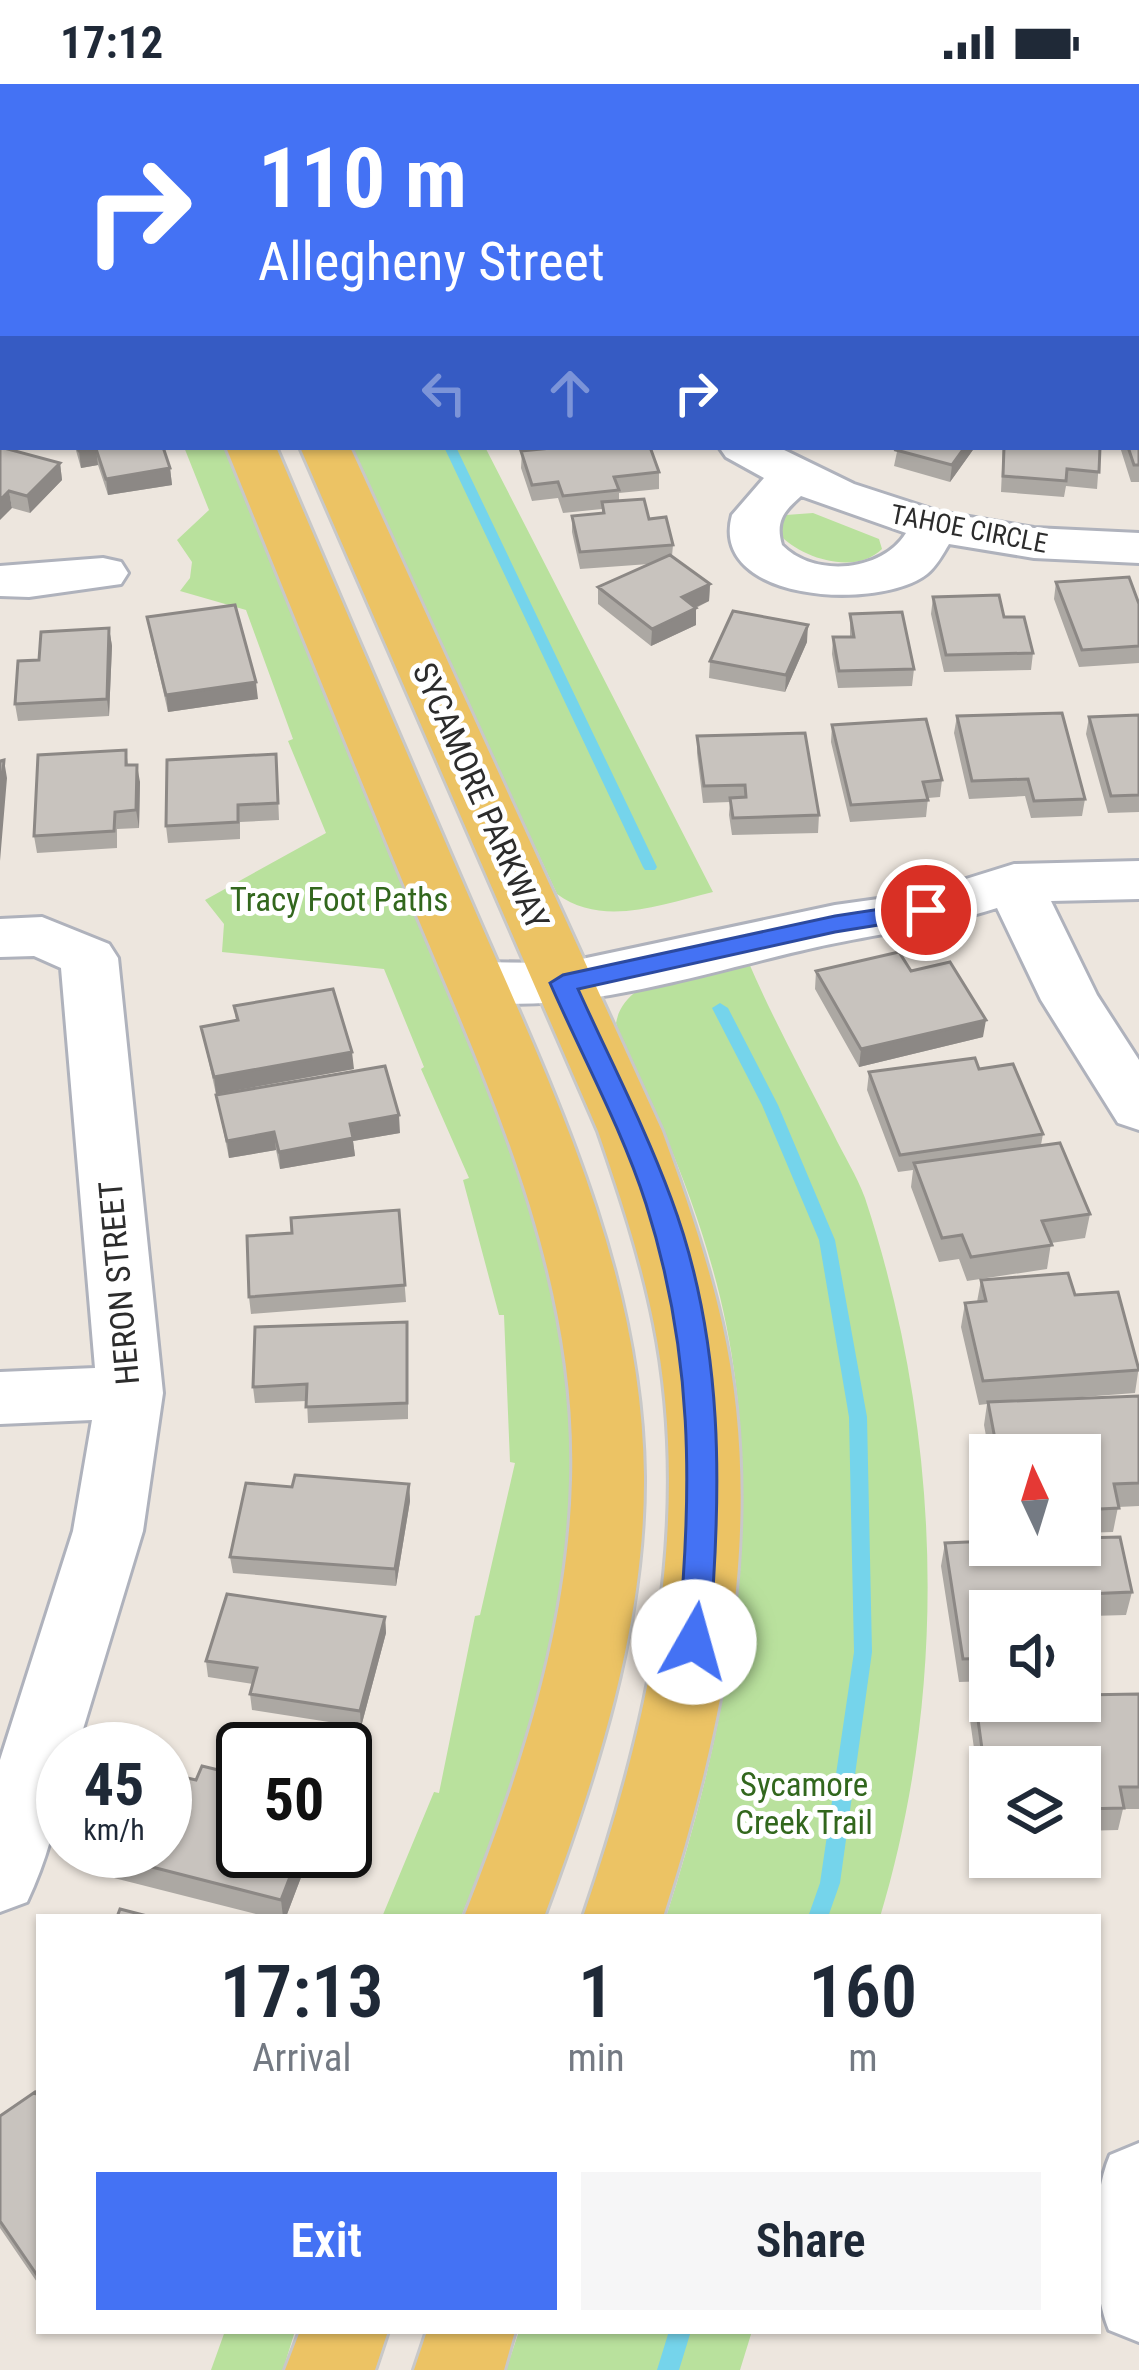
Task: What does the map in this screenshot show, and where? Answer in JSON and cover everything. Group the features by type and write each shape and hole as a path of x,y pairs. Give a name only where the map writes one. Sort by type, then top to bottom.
{"main road":[{"path":"252,450 521,1086 575,1235 592,1302 604,1384 608,1477 602,1560 586,1665 567,1744 506,1914"},
{"name":"SYCAMORE PARKWAY","path":"326,450 630,1131 669,1236 695,1352 705,1451 699,1610 668,1781 624,1914"},
{"path":"330,2370 343,2334"},
{"path":"459,2370 470,2334"}],"street":[{"name":"TAHOE CIRCLE","path":"748,450 793,478 856,505 934,528 1067,548 1139,548"},
{"path":"793,478 757,513 754,538 763,558 785,572 817,580 857,580 909,565 934,528"},
{"path":"0,581 29,583 103,573"},
{"path":"475,982 555,964 926,910 1015,883 1139,880"},
{"path":"1015,883 1070,1000 1139,1108"},
{"name":"HERON STREET","path":"0,938 42,937 89,958 130,1393 108,1531 0,1878"},
{"path":"0,1397 130,1393"},
{"path":"1137,2185 1126,2241 1139,2300"}],"green space":[{"name":"Tracy Foot Paths","path":"185,450 227,450 499,1118 542,1249 558,1315 572,1453 564,1574 524,1748 462,1914 383,1914 434,1792 439,1793 475,1616 480,1615 515,1463 510,1462 504,1315 499,1315 463,1180 469,1178 384,969 222,952 224,924 205,900 326,833 288,741 293,739 246,610 180,591 190,578 192,562 177,540 209,510"},
{"path":"350,450 487,450 713,892 613,911 594,910 557,894"},
{"path":"813,513 879,539 882,549 857,561 828,560 800,550 778,533 779,520 786,515"},
{"name":"Sycamore Creek Trail","path":"748,961 865,1198 909,1375 922,1466 926,1648 903,1829 881,1914 667,1914 690,1839 726,1678 742,1514 740,1432 731,1351 708,1252 671,1149 616,1023 635,993 690,971"},
{"path":"224,2334 294,2334 283,2370 211,2370"},
{"path":"518,2334 751,2334 740,2370 506,2370"}],"building":[{"path":"0,450 60,463 27,496 9,491 0,500"},
{"path":"96,450 164,450 170,468 106,479"},
{"path":"651,450 659,472 614,477 619,490 563,496 558,482 532,485 521,451"},
{"path":"896,450 963,450 952,465"},
{"path":"1004,450 1100,450 1099,472 1067,469 1066,481 1003,476"},
{"path":"1129,450 1139,450 1139,465 1134,465"},
{"path":"644,499 649,519 666,517 673,545 580,552 572,516 604,513 602,502"},
{"path":"670,555 710,584 682,597 696,608 652,629 598,587"},
{"path":"1129,577 1139,604 1139,646 1082,650 1056,582"},
{"path":"999,595 1004,617 1024,617 1033,653 946,655 933,597"},
{"path":"235,605 256,682 166,695 147,617"},
{"path":"733,611 808,625 786,675 710,661"},
{"path":"902,612 914,669 839,671 833,637 854,637 850,614"},
{"path":"109,628 107,699 15,704 18,661 39,660 41,632"},
{"path":"1062,713 1085,799 1034,801 1028,779 972,781 957,716"},
{"path":"1139,715 1139,795 1111,796 1089,717"},
{"path":"926,719 942,780 923,782 928,800 851,805 832,725"},
{"path":"805,733 819,815 733,818 730,798 746,797 745,785 704,786 697,736"},
{"path":"126,750 126,765 137,765 136,810 115,812 114,831 34,836 38,755"},
{"path":"276,754 278,803 238,805 238,822 166,826 167,760"},
{"path":"4,760 0,807 0,761"},
{"path":"899,952 911,971 950,962 986,1020 861,1049 816,971"},
{"path":"333,989 352,1052 214,1077 201,1027 238,1020 234,1006"},
{"path":"975,1058 979,1069 1013,1064 1043,1134 900,1155 869,1072"},
{"path":"385,1066 399,1115 350,1124 353,1138 279,1152 274,1132 227,1141 216,1095"},
{"path":"1060,1143 1090,1214 1042,1221 1052,1245 971,1257 962,1235 942,1238 914,1163"},
{"path":"399,1210 405,1285 249,1297 247,1236 292,1233 291,1218"},
{"path":"1068,1273 1075,1295 1118,1292 1139,1370 983,1381 965,1303 986,1301 981,1280"},
{"path":"407,1322 407,1403 306,1407 307,1384 253,1387 255,1327"},
{"path":"1139,1396 1139,1483 1114,1484 1119,1508 1101,1509 1101,1434 994,1434 988,1402"},
{"path":"295,1475 409,1484 395,1569 230,1557 246,1483 292,1487"},
{"path":"1101,1537 1120,1537 1132,1592 969,1590 969,1659 963,1659 945,1543 969,1542 969,1566 1101,1566"},
{"path":"227,1594 385,1617 360,1711 250,1694 257,1668 206,1661"},
{"path":"1139,1694 1139,1787 1120,1787 1124,1808 1101,1809 1101,1746 982,1746 978,1722 1101,1722 1101,1695"},
{"path":"202,1766 216,1769 216,1878 290,1878 281,1900 192,1877 192,1779 196,1780"},
{"path":"36,2093 36,2274 0,2221 0,2116"}],"waterway":[{"path":"451,450 650,867"},
{"path":"720,1008 770,1105 827,1240 858,1417 863,1652 830,1883 819,1914"},
{"path":"668,2370 679,2334"}],"route":[{"path":"694,1642 705,1519 705,1451 681,1274 658,1198 563,983 835,924 926,910"}]}
